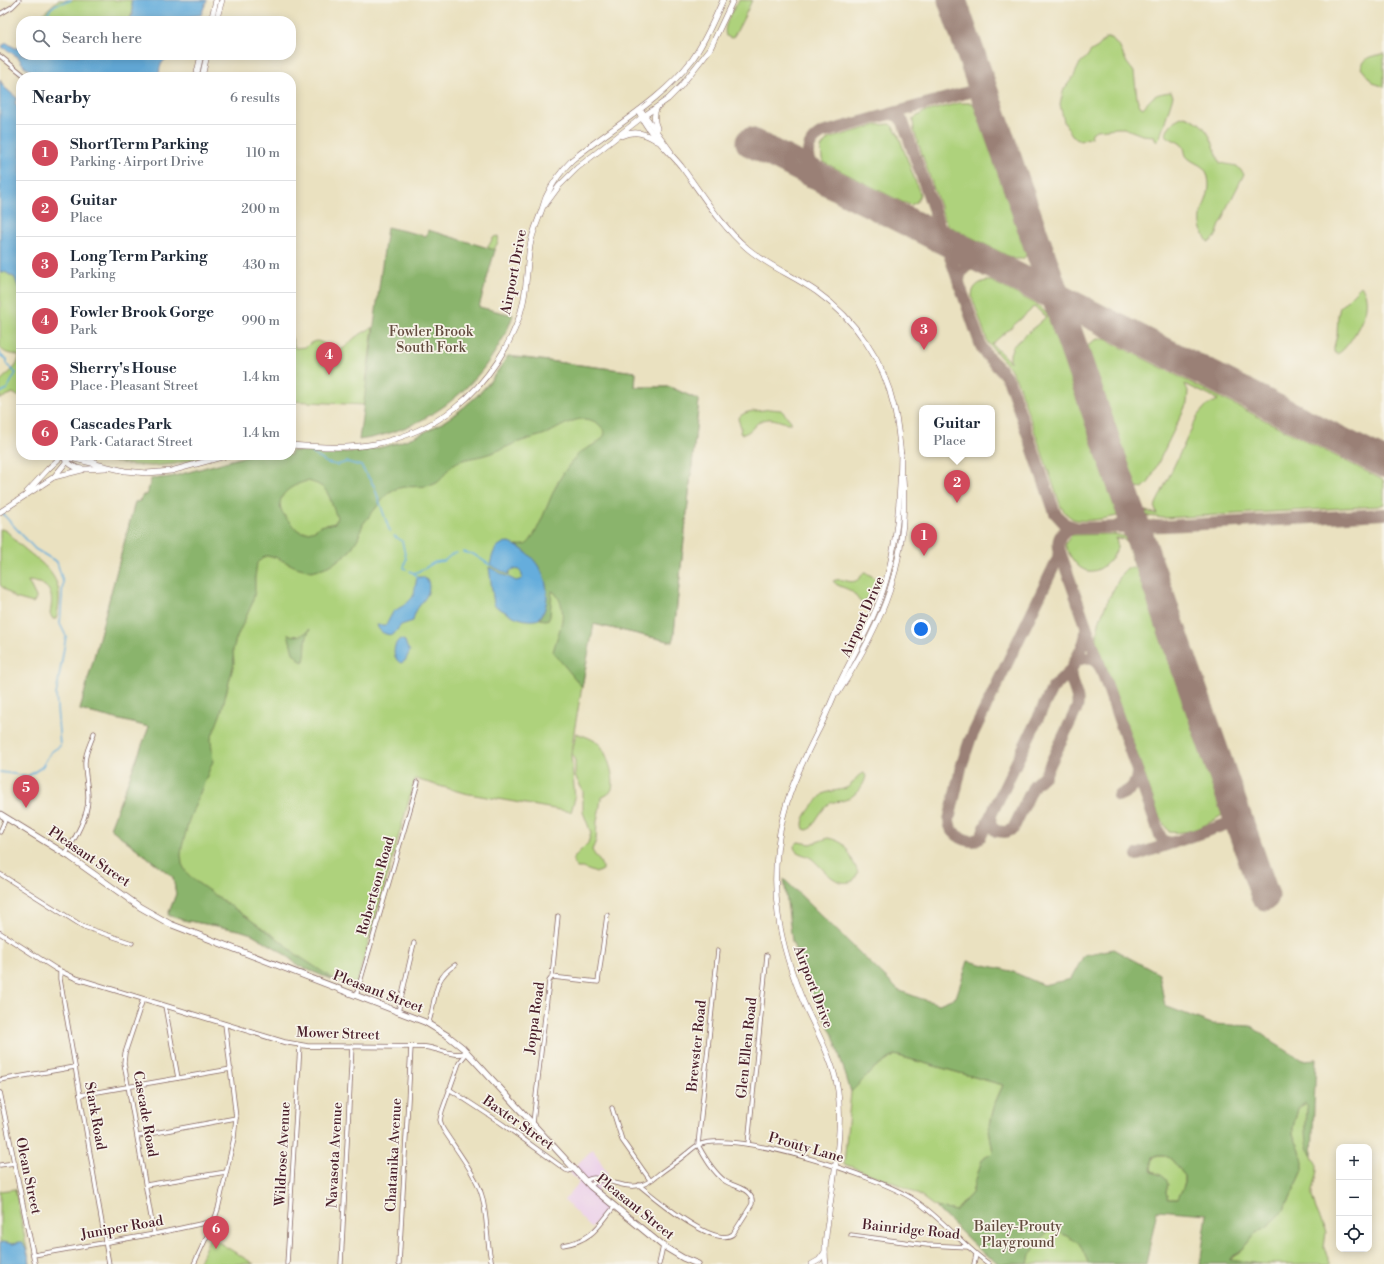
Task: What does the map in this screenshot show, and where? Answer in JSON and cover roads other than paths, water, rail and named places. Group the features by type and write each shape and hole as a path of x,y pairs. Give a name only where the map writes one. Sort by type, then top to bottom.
{"main road":[{"path":"212,16 216,0"},
{"path":"217,16 222,0"},
{"path":"639,111 675,80 692,60 723,0"},
{"path":"643,116 668,99 704,58 710,49 733,0"},
{"path":"197,72 201,60"},
{"path":"203,72 206,60"},
{"path":"659,105 656,109 654,117 661,136"},
{"name":"Airport Drive","path":"296,445 357,446 376,443 406,435 420,429 443,416 461,403 496,364 516,324 523,303 533,233 551,188 568,164 584,150 639,111 661,136 676,160 738,239 757,256 793,277 826,299 842,313 857,330 870,349 881,368 889,387 897,421 901,454 901,478 893,553 874,615 838,686 827,713 799,770 786,807 776,862 776,904 783,943 789,965 837,1083 839,1137 825,1252 826,1264"},
{"name":"Airport Drive","path":"541,211 567,177 643,116"},
{"name":"Airport Drive","path":"643,116 665,149"},
{"name":"Airport Drive","path":"607,145 628,133 635,132 648,135 657,141 676,160"},
{"path":"17,501 58,460"},
{"path":"54,477 67,460"},
{"path":"70,460 75,468 83,470"},
{"path":"81,460 98,463"},
{"path":"91,460 112,468 147,473 164,472 185,468 212,460"},
{"path":"2,511 46,480 83,470 112,468"},
{"name":"Pleasant Street","path":"0,814 66,854 140,907 170,924 428,1024 448,1036 467,1053 590,1186 663,1246 683,1258 698,1264"},
{"path":"812,1264 819,1260 825,1252"}],"street":[{"path":"0,14 12,7 19,0"},
{"path":"0,56 20,72"},
{"path":"66,854 86,813 88,799 85,761 86,753 92,742 94,733"},
{"name":"Robertson Road","path":"356,996 418,782"},
{"path":"0,832 6,818"},
{"path":"0,874 84,927 132,943"},
{"path":"552,977 598,982 607,915"},
{"name":"Joppa Road","path":"533,1123 549,981 552,977 558,916"},
{"name":"Mower Street","path":"0,933 60,971 79,979 272,1039 300,1045 436,1048 456,1055 467,1053"},
{"path":"398,1012 414,943"},
{"name":"Brewster Road","path":"698,1145 718,950"},
{"name":"Glen Ellen Road","path":"748,1144 767,955"},
{"path":"428,1024 433,1013 436,990 441,978 445,972 455,965"},
{"name":"Stark Road","path":"60,971 60,979 109,1264"},
{"name":"Cascade Road","path":"143,999 124,1058 154,1234"},
{"path":"165,1006 178,1078"},
{"path":"194,1264 214,1221 234,1138 236,1118 225,1024"},
{"name":"Wildrose Avenue","path":"287,1264 300,1045"},
{"name":"Navasota Avenue","path":"341,1264 352,1046"},
{"name":"Chatanika Avenue","path":"399,1264 411,1047"},
{"path":"467,1053 459,1063 449,1089 441,1113 441,1122 443,1129 477,1183 481,1193 485,1208 492,1264"},
{"path":"0,1080 75,1067"},
{"path":"80,1095 231,1069"},
{"name":"Baxter Street","path":"449,1089 501,1123 566,1170 570,1171 574,1169"},
{"name":"Olean Street","path":"0,1093 2,1110 35,1264"},
{"path":"612,1108 622,1140 650,1180"},
{"path":"138,1136 236,1118"},
{"name":"Prouty Lane","path":"585,1181 593,1178 620,1184 644,1184 698,1145 710,1142 748,1144 794,1154 835,1167 881,1183 912,1198 924,1206 968,1247 989,1264"},
{"path":"794,1154 796,1142"},
{"path":"639,1185 690,1224 722,1237 731,1236 751,1205 752,1197 748,1192 720,1177 709,1164 698,1145"},
{"path":"0,1165 14,1163"},
{"path":"146,1185 226,1172"},
{"path":"590,1186 601,1180"},
{"path":"563,1245 573,1244 584,1240 594,1232 614,1207"},
{"name":"Juniper Road","path":"34,1255 154,1234 214,1221"},
{"name":"Bainridge Road","path":"851,1235 927,1245 968,1247"},
{"path":"659,1264 663,1246"},
{"path":"974,1264 976,1254"}],"water":[{"path":"131,0 207,0 201,15 132,16 133,14"},
{"path":"7,43 16,48 16,56 2,47"},
{"path":"20,60 165,60 162,62 160,72 35,72 24,66"},
{"path":"0,80 4,87 16,97 16,281 15,278 5,272 0,273"},
{"path":"506,542 525,551 539,567 544,577 547,597 545,609 539,619 521,619 494,605 489,567 516,581 522,579 520,570 513,569 509,572 509,575 490,565 496,548"},
{"path":"417,577 423,577 428,581 429,588 426,597 416,611 413,621 401,625 393,635 383,633 379,630 377,625 386,625 393,612 412,598"},
{"path":"400,639 405,641 410,651 405,661 401,663 396,658 394,652 394,648"},
{"path":"3,1242 13,1244 23,1242 30,1264 0,1264 0,1244"}],"waterway":[{"path":"46,16 53,6 71,0"},
{"path":"0,352 1,356 7,359 7,365 16,373 7,389 0,393"},
{"path":"312,453 327,463 337,465 347,462 361,466 374,486 390,532"},
{"path":"0,772 28,776 42,767 51,752 60,746 56,695 66,636 60,624 63,582 57,562 35,549 1,512"},
{"path":"394,536 402,541 406,559 404,568 406,569"},
{"path":"463,552 473,554 490,565"},
{"path":"414,573 435,562 444,561 452,554 457,553"},
{"path":"410,571 415,574 417,578"}],"place":[{"name":"Long Term Parking","path":"924,350"},
{"name":"Fowler Brook Gorge","path":"329,375"},
{"name":"Guitar","path":"957,503"},
{"name":"ShortTerm Parking","path":"924,556"},
{"name":"Sherry's House","path":"26,808"},
{"name":"Cascades Park","path":"216,1249"}],"park label":[{"name":"Fowler Brook South Fork","path":"431,340"},
{"name":"Bailey-Prouty Playground","path":"1018,1236"}]}
